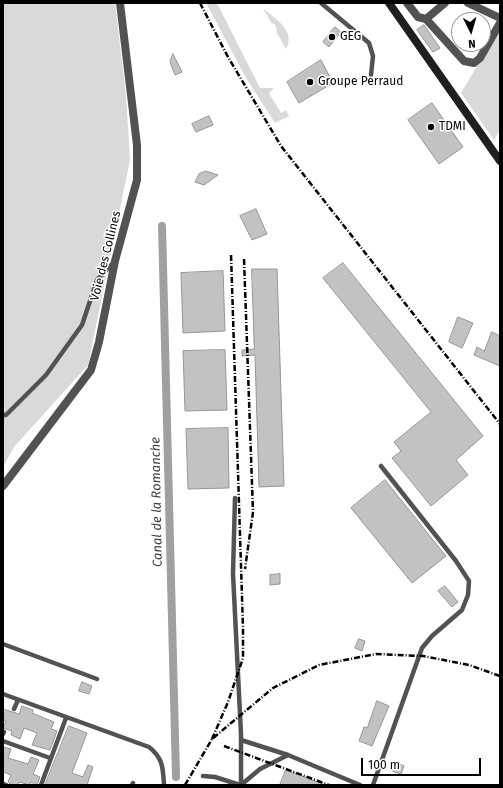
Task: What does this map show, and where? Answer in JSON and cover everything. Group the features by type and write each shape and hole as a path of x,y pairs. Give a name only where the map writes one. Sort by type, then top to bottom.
{"street":[{"name":"Voie des Collines","path":"3,486 91,370 99,342 115,261 137,180 137,145 120,3"},
{"path":"407,3 418,16 426,19 464,61 474,63 480,58 500,23"},
{"path":"426,19 445,3"},
{"path":"468,3 500,18"},
{"path":"389,5 500,161"}],"lane":[{"path":"321,3 369,43 373,56 371,75"},
{"path":"3,415 6,415 46,375 82,325 97,280 115,261"},
{"path":"373,785 422,648 432,636 462,610 468,595 469,581 456,561 381,466"},
{"path":"235,498 233,574 241,740 241,785"},
{"path":"3,644 97,679"},
{"path":"3,694 149,747 157,754 163,764 164,785"},
{"path":"14,709 18,700"},
{"path":"41,785 66,718"},
{"path":"241,740 288,755 360,785"},
{"path":"3,741 50,758"},
{"path":"241,785 260,769 288,755"},
{"path":"203,776 215,777 241,785"}],"shaded area":[{"path":"3,3 115,3 126,95 130,160 88,365 14,447 3,467"},
{"path":"206,3 217,3 260,88 274,88 269,93 281,113 286,110 289,116 275,123 246,78"},
{"path":"263,8 279,21 287,31 288,42 286,49 276,31 277,30 274,23 272,24"},
{"path":"500,27 500,130 494,140 461,93 485,52 491,52 491,42"}],"building":[{"path":"424,25 440,48 433,52 417,30"},
{"name":"GEG","path":"335,27 341,32 329,47 323,42"},
{"path":"173,54 182,72 175,75 170,62"},
{"name":"Groupe Perraud","path":"321,60 333,83 299,103 287,82"},
{"path":"432,103 463,147 439,164 408,120"},
{"path":"209,116 213,125 196,132 192,124"},
{"path":"206,171 218,175 204,185 195,182 199,174"},
{"path":"256,209 267,234 252,240 240,216"},
{"path":"343,263 483,436 456,460 468,475 431,506 392,458 401,451 394,442 431,412 323,278"},
{"path":"252,269 277,269 284,486 259,487 255,355 242,356 242,350 254,349"},
{"path":"223,271 225,331 183,333 181,273"},
{"path":"458,317 473,323 462,348 449,342"},
{"path":"492,332 500,336 500,366 474,355 477,347 484,351"},
{"path":"225,350 227,410 185,411 183,351"},
{"path":"228,428 229,488 188,489 186,429"},
{"path":"385,480 446,556 412,583 351,508"},
{"path":"280,574 280,584 270,585 270,575"},
{"path":"445,586 458,602 452,607 438,591"},
{"path":"359,639 365,641 362,651 355,648"},
{"path":"82,682 92,686 89,694 79,691"},
{"path":"377,701 389,706 372,746 359,741 364,727 367,728"},
{"path":"22,706 33,710 32,713 54,722 51,729 57,731 50,750 32,745 37,733 24,728 20,739 11,735 12,731 3,728 6,721 3,720 3,709 19,714"},
{"path":"69,726 87,733 72,773 83,777 88,765 93,767 87,785 45,785"},
{"path":"3,747 11,749 8,758 28,764 31,757 39,760 33,774 40,777 37,785 31,782 30,785 19,782 18,785 10,784 8,782 11,775 3,772"},
{"path":"395,762 404,766 401,774 392,771"},
{"path":"286,770 323,784 323,785 280,785"}],"waterway":[{"name":"Canal de la Romanche","path":"162,226 176,777"}],"railway":[{"path":"200,3 228,57 281,146 500,424"},
{"path":"212,739 228,702 243,658 231,254"},
{"path":"244,259 253,512 245,569"},
{"path":"185,785 212,739 273,688 319,665 376,654 423,656 469,665 500,676"},
{"path":"224,746 329,785"}],"place":[{"name":"GEG","path":"332,37"},
{"name":"Groupe Perraud","path":"310,82"},
{"name":"TDMI","path":"431,127"}]}
